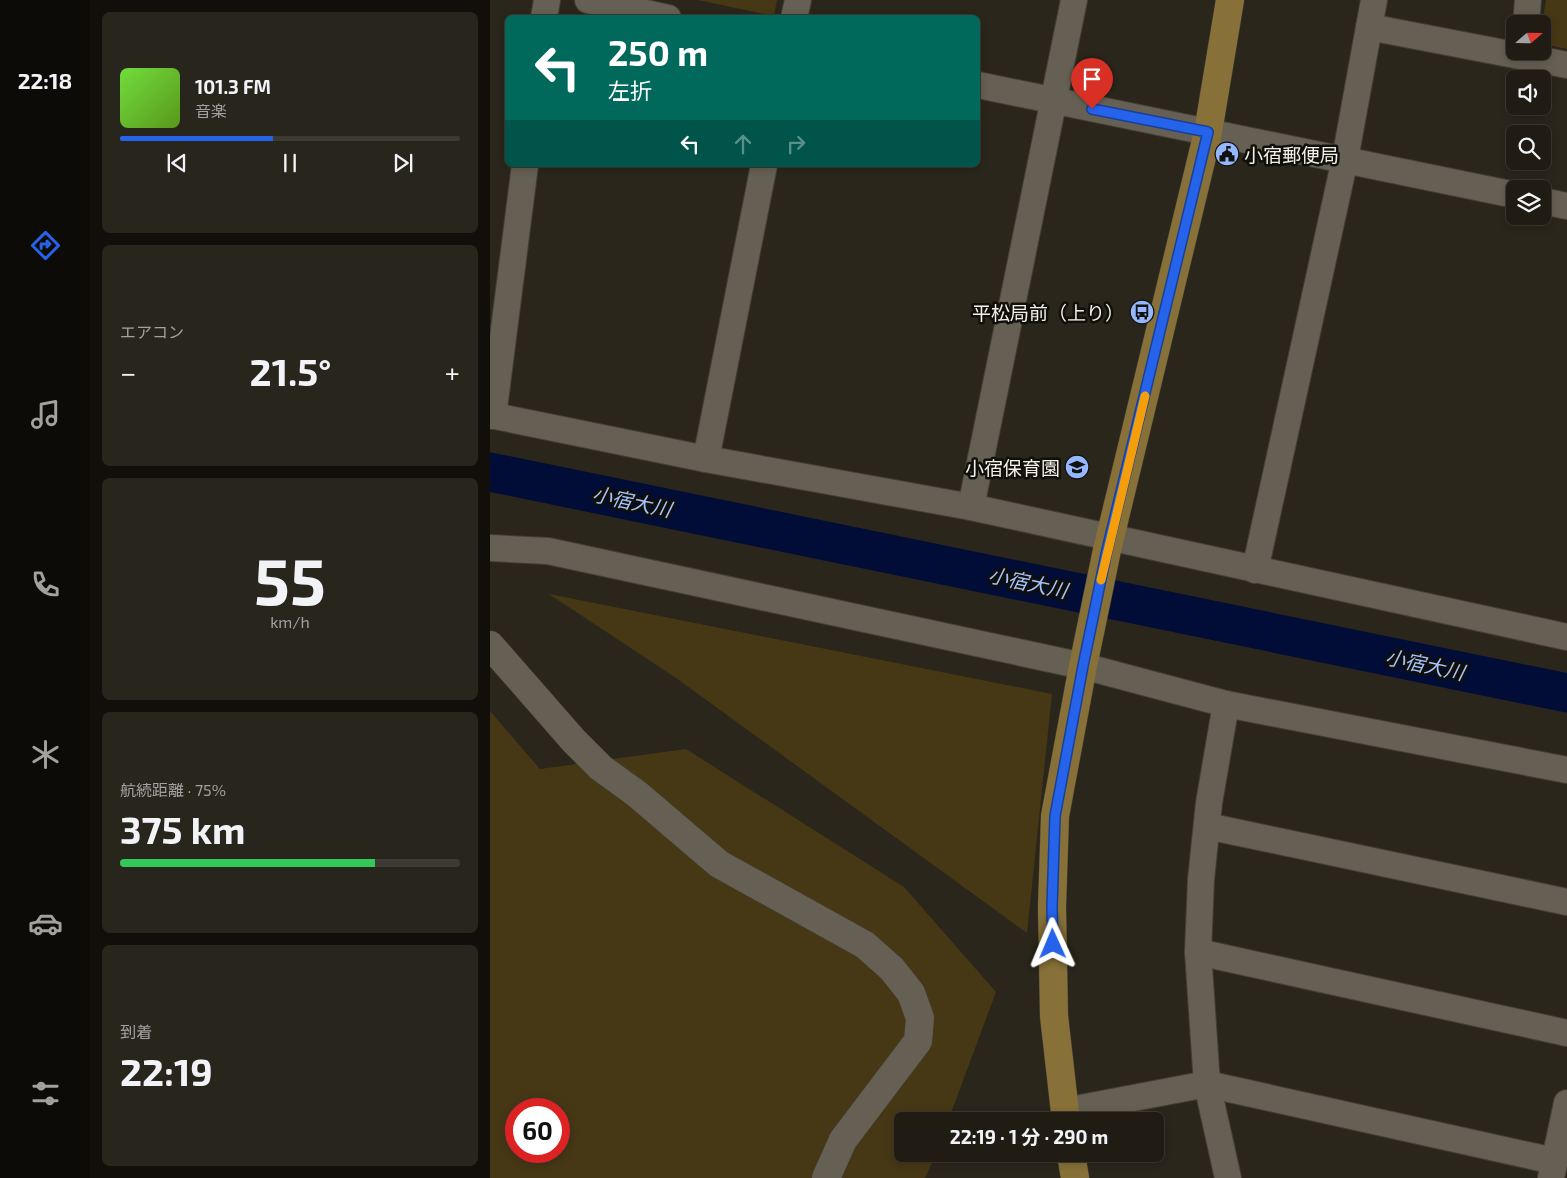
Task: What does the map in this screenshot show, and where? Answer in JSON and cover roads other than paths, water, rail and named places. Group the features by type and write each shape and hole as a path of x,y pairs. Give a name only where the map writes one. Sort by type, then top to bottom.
{"main road":[{"path":"1066,1112 1054,1016 1052,907 1055,816 1083,666 1109,543 1208,132 1230,0"},
{"path":"1072,1162 1075,1178"}],"street":[{"path":"544,15 547,0"},
{"path":"588,0 655,15"},
{"path":"795,15 798,0"},
{"path":"971,507 1074,0"},
{"path":"1256,570 1345,159 1374,0"},
{"path":"1527,15 1528,0"},
{"path":"1369,27 1506,51"},
{"path":"1550,60 1567,64"},
{"path":"980,86 1506,193"},
{"path":"525,167 492,416 706,459 971,507 1109,543 1256,570 1567,637"},
{"path":"706,459 764,167"},
{"path":"1551,203 1567,206"},
{"path":"490,548 548,551 1083,666 1226,704 1567,770"},
{"path":"490,645 574,741 601,768 637,794 719,864 865,945 892,969 910,993 920,1018 918,1041 843,1140 826,1178"},
{"path":"1226,704 1208,803 1201,879 1198,952 1207,1084 1228,1178"},
{"path":"1207,826 1567,902"},
{"path":"1198,952 1567,1032"},
{"path":"1084,1112 1207,1084 1552,1169 1567,1103"}],"waterway":[{"name":"小宿大川","path":"490,472 1567,693"}],"place":[{"name":"小宿郵便局","path":"1227,154"},
{"name":"平松局前（上り）","path":"1142,312"},
{"name":"小宿保育園","path":"1077,467"}]}
